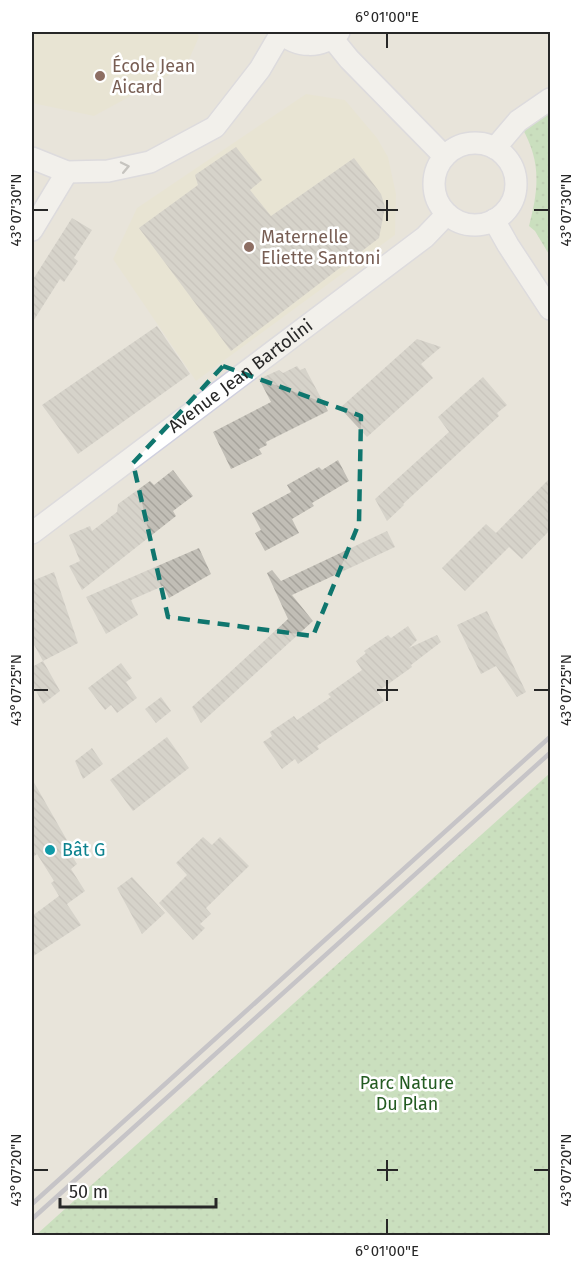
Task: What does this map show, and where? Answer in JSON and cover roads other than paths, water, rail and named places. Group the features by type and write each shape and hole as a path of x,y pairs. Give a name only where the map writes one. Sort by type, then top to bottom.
{"street":[{"path":"32,158 67,172 108,171 150,162 215,127 261,69 280,32 290,40 313,45 335,35 349,59 444,156"},
{"path":"495,148 518,121 550,99"},
{"path":"475,143 495,148 511,164 516,184 510,206 494,220 485,224 465,224 447,214 440,206 434,184 435,173 444,156 455,148 475,143"},
{"path":"32,230 67,172"},
{"name":"Avenue Jean Bartolini","path":"32,532 425,237 447,214"},
{"path":"494,220 550,309"}],"railway":[{"path":"32,1204 550,737"},
{"path":"32,1219 550,753"}],"place":[{"name":"École Jean Aicard","path":"100,76"},
{"name":"Maternelle Eliette Santoni","path":"249,247"},
{"name":"Bât G","path":"50,850"}],"park label":[{"name":"Parc Nature Du Plan","path":"407,1093"}]}
